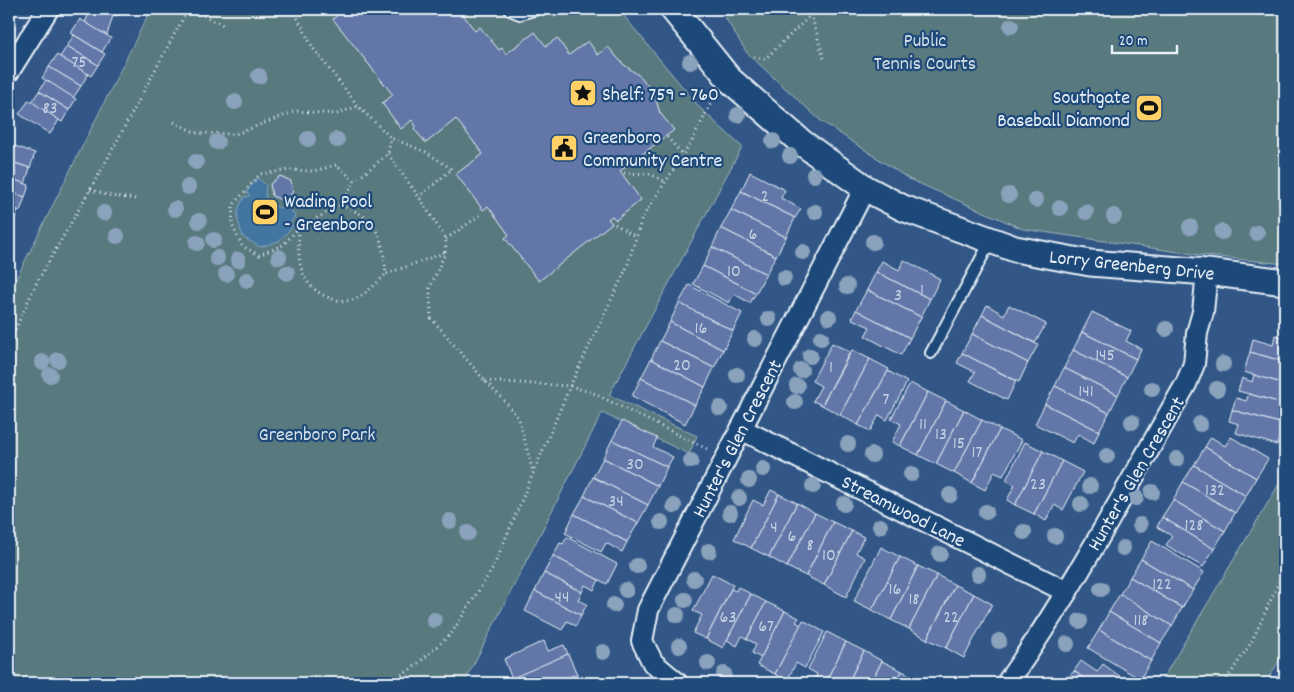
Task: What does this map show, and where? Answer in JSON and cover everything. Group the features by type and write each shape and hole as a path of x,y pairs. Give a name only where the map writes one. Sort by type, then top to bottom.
{"street":[{"path":"9,72 48,9"},
{"name":"Lorry Greenberg Drive","path":"673,9 730,80 801,142 865,188 903,208 1015,249 1090,263 1208,272 1285,282"},
{"name":"Hunter's Glen Crescent","path":"677,683 654,663 642,641 648,610 865,188"},
{"name":"Hunter's Glen Crescent","path":"1008,683 1067,592 1186,384 1194,364 1197,333 1203,312 1208,272"},
{"name":"Streamwood Lane","path":"741,428 1067,592"}],"lane":[{"path":"510,10 520,14 537,9"},
{"path":"930,353 991,240"}],"path":[{"path":"9,343 36,284 189,9 223,25"},
{"path":"293,9 313,48 358,106 391,138 426,152 452,169 419,197"},
{"path":"754,57 765,59 817,9"},
{"path":"811,14 824,59"},
{"path":"389,683 414,667 452,634 493,568 570,386 627,267 642,218 692,141 711,103"},
{"path":"174,122 196,133 236,134 296,111 337,114 358,106"},
{"path":"667,136 683,155"},
{"path":"355,180 336,165 314,170 290,170 260,174 233,205 232,225 242,246 259,255 283,246 299,228 341,206 355,180 388,154 391,138"},
{"path":"388,154 446,239 445,253 430,288 431,318 520,419 533,474"},
{"path":"624,173 650,174 666,182"},
{"path":"90,190 112,196 136,199"},
{"path":"341,206 363,216 377,231 383,244 386,274"},
{"path":"446,239 482,214"},
{"path":"615,224 636,237"},
{"path":"299,228 298,252 303,273 314,290 336,301 353,299 374,285 386,274 445,253"},
{"path":"485,381 570,386 593,393 726,458"},
{"path":"1224,683 1252,643 1285,569"},
{"path":"1280,579 1285,582"}],"green space":[{"name":"Greenboro Park","path":"151,9 618,9 700,108 742,147 609,395 697,436 689,454 602,413 464,683 9,683 9,293"},
{"name":"Public Tennis Courts","path":"720,9 1285,9 1285,264 1199,255 1023,229 909,179 821,121 747,53"},
{"path":"1285,474 1285,652 1265,683 1160,683"}],"water":[{"name":"Wading Pool - Greenboro","path":"257,178 266,185 265,195 268,203 280,208 287,206 295,216 290,223 293,226 279,241 260,247 243,237 238,216 239,207 245,196 248,197 250,195 247,191"}],"building":[{"path":"88,9 131,9 131,12 113,16 107,35 85,23 89,12"},
{"name":"Greenboro Community Centre","path":"338,9 459,9 475,31 480,27 499,50 502,48 506,54 535,32 546,46 557,38 569,55 588,41 598,55 608,47 623,64 641,77 654,94 660,113 674,130 620,171 641,200 616,220 612,216 608,219 612,223 539,281 505,238 509,235 488,206 483,210 456,174 483,154 456,119 426,143 414,129 416,126 412,120 401,129 382,103 393,95 333,19 341,12"},
{"path":"80,19 111,38 102,52 71,33"},
{"path":"74,35 105,54 98,65 67,46"},
{"path":"67,46 98,65 91,76 60,57"},
{"path":"57,55 88,74 81,86 49,67"},
{"path":"49,67 81,86 73,98 42,78"},
{"path":"46,80 76,99 69,110 39,91"},
{"path":"39,91 69,110 62,122 31,103"},
{"path":"29,100 59,120 50,134 19,114"},
{"path":"9,144 35,153 30,168 9,161"},
{"path":"9,161 30,168 25,184 9,178"},
{"path":"750,172 785,190 781,198 801,209 795,218 741,191"},
{"path":"280,176 291,181 293,192 284,201 272,196 270,184"},
{"path":"9,178 29,185 25,197 9,192"},
{"path":"741,191 795,218 786,237 731,210"},
{"path":"9,192 25,197 20,211 9,207"},
{"path":"9,207 18,210 12,225 9,224"},
{"path":"731,210 786,237 776,256 721,228"},
{"path":"721,228 776,256 766,274 712,247"},
{"path":"712,247 766,274 756,293 703,266"},
{"path":"904,260 940,279 930,299 876,272 882,261 899,270"},
{"path":"703,266 756,293 750,303 734,294 729,303 693,284"},
{"path":"876,272 930,299 921,317 867,290"},
{"path":"689,285 742,313 733,331 679,303"},
{"path":"867,290 921,317 910,338 856,310"},
{"path":"679,303 733,331 723,350 670,322"},
{"path":"987,305 1004,315 1009,305 1046,324 1035,343 982,315"},
{"path":"856,310 910,338 901,355 865,336 870,327 852,319"},
{"path":"1092,312 1131,331 1126,341 1141,349 1136,359 1082,332"},
{"path":"982,315 1038,345 1028,363 972,334"},
{"path":"670,322 723,350 714,368 660,341"},
{"path":"1082,332 1136,359 1127,377 1073,350"},
{"path":"972,334 1028,363 1019,382 962,353"},
{"path":"1275,335 1285,338 1285,362 1250,352 1253,339 1273,345"},
{"path":"660,341 714,368 705,387 651,359"},
{"path":"832,343 850,352 822,405 813,401 821,386 812,381"},
{"path":"852,350 870,359 840,415 822,405"},
{"path":"1073,350 1127,377 1118,395 1064,368"},
{"path":"1250,352 1285,362 1285,384 1244,372"},
{"path":"962,353 1016,381 1007,400 970,381 975,372 957,363"},
{"path":"651,359 705,387 695,405 641,378"},
{"path":"870,359 889,369 858,425 840,415"},
{"path":"1064,368 1118,395 1109,413 1055,386"},
{"path":"888,371 907,382 887,420 879,415 870,431 858,425"},
{"path":"1254,375 1285,384 1285,404 1238,391 1242,378 1252,382"},
{"path":"641,378 695,405 685,424 632,396"},
{"path":"910,383 928,392 900,446 892,442 901,424 891,419"},
{"path":"1055,386 1109,413 1099,431 1045,404"},
{"path":"928,392 946,401 918,455 900,446"},
{"path":"1249,394 1285,404 1283,424 1232,410 1236,398 1246,401"},
{"path":"946,401 964,410 936,464 918,455"},
{"path":"1045,404 1099,431 1094,443 1078,434 1073,443 1035,424"},
{"path":"964,410 982,420 954,473 936,464"},
{"path":"1232,410 1283,424 1277,445 1236,433 1239,424 1229,421"},
{"path":"982,420 1000,429 972,483 954,473"},
{"path":"622,421 657,438 653,447 673,457 667,467 612,440"},
{"path":"1000,429 1022,440 1003,476 994,472 985,490 972,483"},
{"path":"1211,437 1225,446 1231,437 1268,459 1256,478 1205,447"},
{"path":"612,440 667,467 658,486 603,458"},
{"path":"1025,442 1043,451 1015,505 1007,500 1015,485 1006,480"},
{"path":"1205,447 1256,478 1246,496 1194,465"},
{"path":"1043,451 1062,461 1034,514 1015,505"},
{"path":"603,458 658,486 648,505 593,477"},
{"path":"1062,461 1083,472 1063,510 1054,505 1046,521 1034,514"},
{"path":"1194,465 1246,496 1235,513 1183,482"},
{"path":"593,477 648,505 638,523 584,496"},
{"path":"1183,482 1235,513 1225,531 1173,500"},
{"path":"771,490 779,494 751,548 734,539 753,500 763,505"},
{"path":"779,494 797,503 769,557 751,548"},
{"path":"584,496 638,523 627,542 574,514"},
{"path":"1173,500 1225,531 1214,549 1162,517"},
{"path":"797,503 815,513 787,567 769,557"},
{"path":"815,513 833,522 806,576 787,567"},
{"path":"574,514 627,542 622,552 606,543 601,552 565,533"},
{"path":"1162,517 1214,549 1203,567 1166,545 1172,536 1157,527"},
{"path":"833,522 852,531 824,585 806,576"},
{"path":"852,531 864,537 856,553 865,558 846,597 824,585"},
{"path":"567,537 617,564 607,584 553,556 560,543 563,544"},
{"path":"1152,541 1204,572 1193,590 1141,559"},
{"path":"881,547 900,557 872,610 854,601"},
{"path":"553,556 599,580 594,590 585,585 582,592 544,573"},
{"path":"900,557 918,566 891,620 872,610"},
{"path":"1141,559 1193,590 1182,608 1130,577"},
{"path":"918,566 937,575 909,629 891,620"},
{"path":"544,573 582,592 578,600 587,604 581,615 535,591"},
{"path":"712,574 733,585 706,639 693,633 702,615 693,611"},
{"path":"937,575 955,585 927,639 909,629"},
{"path":"1130,577 1182,608 1172,626 1120,594"},
{"path":"955,585 974,594 946,648 927,639"},
{"path":"738,587 751,594 723,648 706,639 731,589 736,591"},
{"path":"535,591 581,615 576,626 567,621 562,630 525,611"},
{"path":"751,594 766,602 747,639 742,636 737,646 727,640"},
{"path":"974,594 992,604 964,658 946,648"},
{"path":"1120,594 1172,626 1161,643 1109,612"},
{"path":"766,602 785,611 761,658 752,653 756,644 747,639"},
{"path":"785,611 799,618 796,622 801,625 775,674 757,665"},
{"path":"1109,612 1161,643 1151,661 1099,630"},
{"path":"803,620 824,632 805,668 796,663 787,681 775,674"},
{"path":"1099,630 1151,661 1140,679 1088,648"},
{"path":"827,632 846,642 825,683 813,683 817,674 808,669"},
{"path":"544,641 548,651 564,645 568,654 512,679 504,659"},
{"path":"846,642 864,651 848,683 825,683"},
{"path":"864,651 882,661 871,683 848,683"},
{"path":"568,654 577,674 556,683 511,683 510,679"},
{"path":"882,661 902,671 896,683 871,683"},
{"path":"1081,661 1097,672 1103,664 1129,683 1090,683 1074,671"},
{"path":"902,671 918,679 916,683 896,683"},
{"path":"1074,671 1090,683 1064,683"},
{"path":"577,674 581,683 556,683"}],"place":[{"name":"Shelf: 759 - 760","path":"583,93"},
{"name":"Southgate Baseball Diamond","path":"1149,108"},
{"name":"Greenboro Community Centre","path":"564,148"},
{"name":"Wading Pool - Greenboro","path":"265,212"}]}
